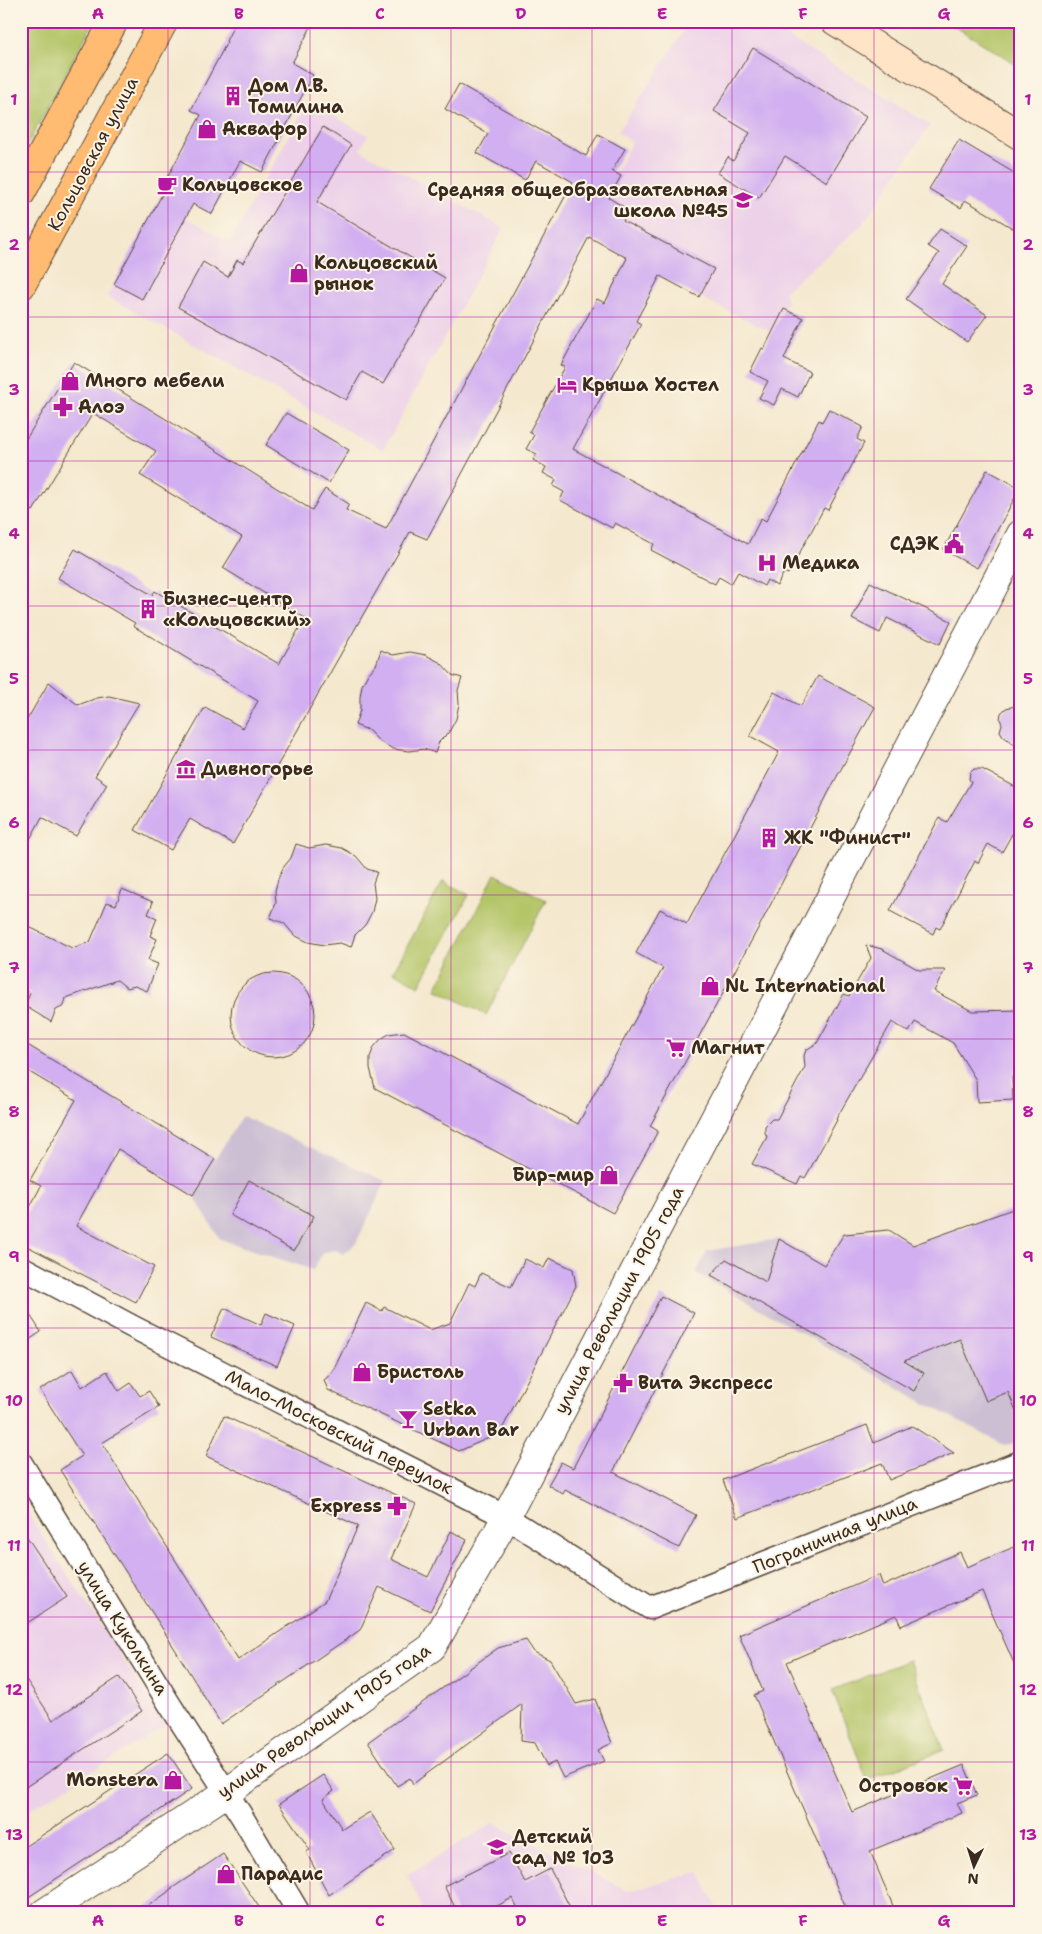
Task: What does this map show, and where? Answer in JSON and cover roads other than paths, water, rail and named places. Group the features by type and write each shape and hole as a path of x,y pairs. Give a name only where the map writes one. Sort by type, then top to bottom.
{"main road":[{"path":"21,192 114,21"},
{"name":"Кольцовская улица","path":"21,286 164,21"},
{"path":"835,21 1021,136"}],"street":[{"name":"улица Революции 1905 года","path":"44,1913 226,1793 432,1648 506,1516 1021,534"},
{"name":"Мало-Московский переулок","path":"21,1267 133,1327 506,1516 650,1608"},
{"name":"Пограничная улица","path":"650,1608 1021,1462"},
{"name":"улица Куколкина","path":"21,1463 299,1913"}],"place":[{"name":"Дом Л.В. Томилина","path":"233,96"},
{"name":"Аквафор","path":"207,129"},
{"name":"Кольцовское","path":"167,185"},
{"name":"Средняя общеобразовательная школа №45","path":"743,200"},
{"name":"Кольцовский рынок","path":"299,273"},
{"name":"Много мебели","path":"70,381"},
{"name":"Крыша Хостел","path":"567,385"},
{"name":"Алоэ","path":"63,407"},
{"name":"СДЭК","path":"954,544"},
{"name":"Медика","path":"767,563"},
{"name":"Бизнес-центр «Кольцовский»","path":"148,609"},
{"name":"Дивногорье","path":"186,769"},
{"name":"ЖК \"Финист\"","path":"769,838"},
{"name":"NL International","path":"710,986"},
{"name":"Магнит","path":"676,1048"},
{"name":"Бир-мир","path":"609,1175"},
{"name":"Бристоль","path":"362,1372"},
{"name":"Вита Экспресс","path":"623,1383"},
{"name":"Setka Urban Bar","path":"408,1419"},
{"name":"Express","path":"397,1506"},
{"name":"Monstera","path":"173,1780"},
{"name":"Островок","path":"963,1786"},
{"name":"Детский сад № 103","path":"497,1847"},
{"name":"Парадис","path":"226,1874"}]}
